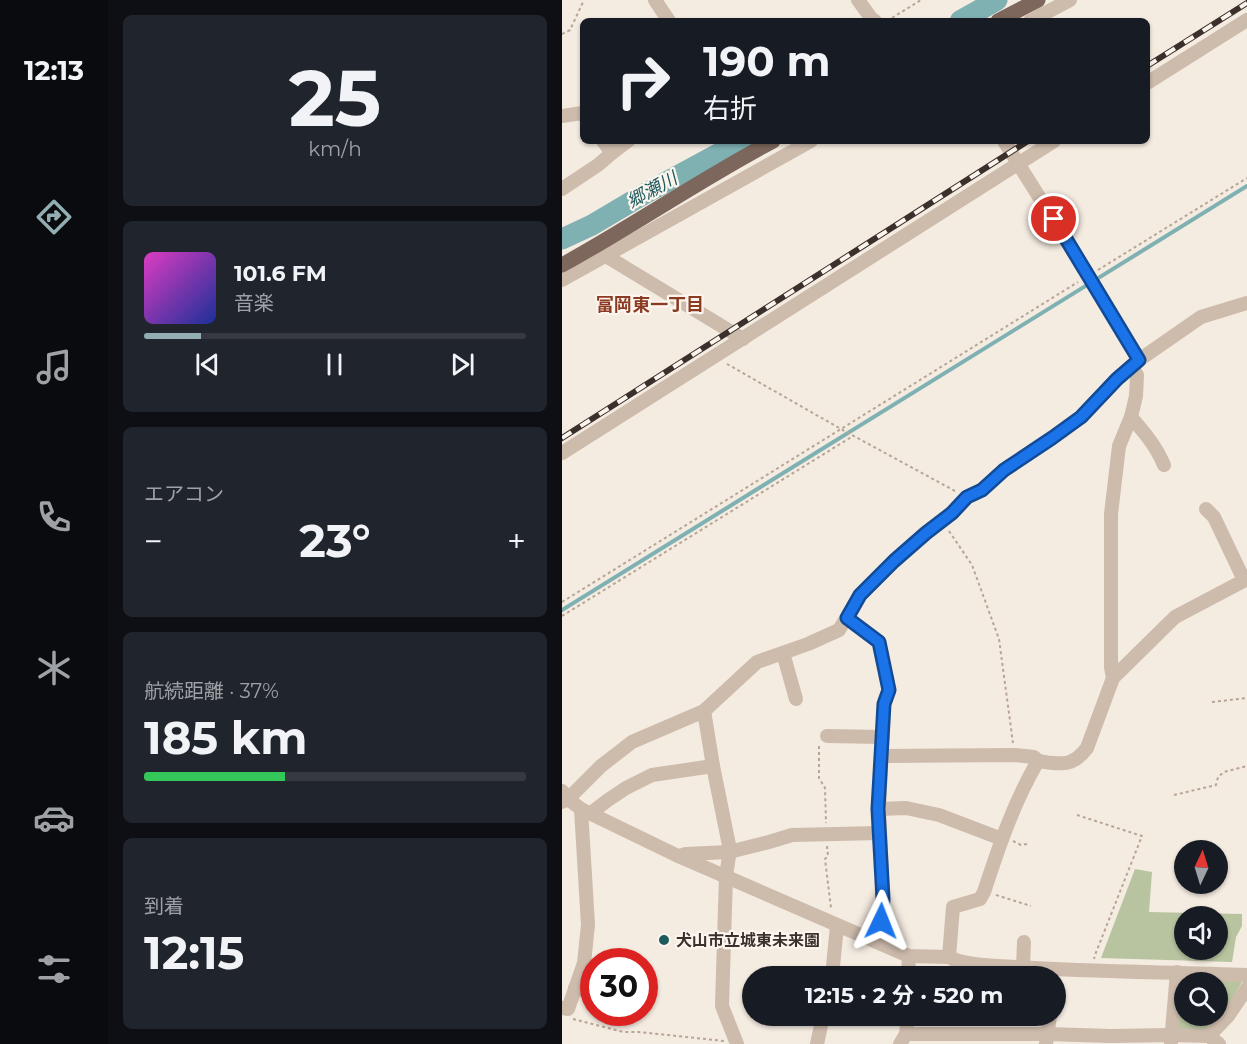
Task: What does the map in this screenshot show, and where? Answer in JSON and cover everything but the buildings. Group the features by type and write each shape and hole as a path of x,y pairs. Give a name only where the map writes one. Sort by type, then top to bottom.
{"main road":[{"path":"1004,18 1038,0"},
{"path":"562,265 600,252 730,163 767,144"}],"street":[{"path":"655,0 667,18"},
{"path":"858,0 871,18"},
{"path":"1036,18 1070,0"},
{"path":"1150,80 1246,20"},
{"path":"562,116 580,113"},
{"path":"605,144 612,153"},
{"path":"562,189 624,144"},
{"path":"562,280 600,252 805,144"},
{"path":"1006,144 1092,281 1135,364 1136,396 1131,417 1119,446 1111,514 1111,667 1113,678"},
{"path":"562,453 1049,144"},
{"path":"600,252 743,339"},
{"path":"1012,966 955,961 949,957 909,956 680,856 586,811 564,797 632,742 704,711 757,662 840,630 860,595 894,561 952,513 967,497 982,490 1004,470 1081,417 1117,379 1135,364 1201,317 1246,305"},
{"path":"1131,417 1149,437 1165,465"},
{"path":"882,756 1015,755 1063,764 1080,757 1087,748 1113,678 1175,617 1245,579 1214,517 1206,509"},
{"path":"847,618 879,642 889,690 884,704 878,809 883,899 880,943"},
{"path":"783,653 796,699"},
{"path":"704,711 729,852 726,876 722,1006 736,1043"},
{"path":"827,736 882,737"},
{"path":"949,957 953,907 980,899 1025,783 1038,761"},
{"path":"586,811 652,775 713,766"},
{"path":"878,809 906,808 939,815 1002,839"},
{"path":"565,1008 584,963 588,925 586,811"},
{"path":"680,856 729,852 792,835 880,833"},
{"path":"833,966 838,926"},
{"path":"1023,966 1024,942"},
{"path":"908,966 909,956"},
{"path":"1066,975 1094,971 1177,972"},
{"path":"1228,974 1246,975"},
{"path":"575,988 580,989"},
{"path":"907,1026 1047,1039 1214,1040 1246,988"},
{"path":"1171,1039 1174,1006"},
{"path":"817,1044 821,1026"}],"path":[{"path":"562,34 570,30 584,0"},
{"path":"892,18 921,0"},
{"path":"562,602 841,429 1092,281 1246,178"},
{"path":"714,357 853,436 967,497"},
{"path":"562,616 853,436"},
{"path":"942,521 972,565 999,639 1015,755"},
{"path":"1212,702 1246,698"},
{"path":"1174,795 1216,786 1218,777 1224,772 1246,766"},
{"path":"1077,815 1142,836 1095,955 1094,971"},
{"path":"984,892 1031,906"},
{"path":"565,1008 569,1018 623,1032 736,1043"}],"green space":[{"path":"1135,869 1152,872 1149,912 1174,913 1174,960 1228,960 1228,914 1242,914 1242,926 1236,937 1232,962 1101,958"},
{"path":"1228,979 1243,980 1228,1006"},
{"path":"1177,1026 1210,1026 1206,1030 1177,1029"}],"waterway":[{"name":"郷瀬川","path":"965,18 997,0"},
{"name":"郷瀬川","path":"562,239 592,225 736,144"},
{"path":"562,610 1247,186"}],"railway":[{"path":"1150,64 1247,3"},
{"path":"562,438 1023,144"}],"place":[{"name":"犬山市立城東未来園","path":"664,940"}],"district":[{"name":"富岡東一丁目","path":"650,305"}],"route":[{"path":"881,921 883,899 878,809 884,704 889,690 879,642 847,618 860,595 894,561 952,513 967,497 982,490 1004,470 1081,417 1117,379 1139,360 1054,219"}]}
